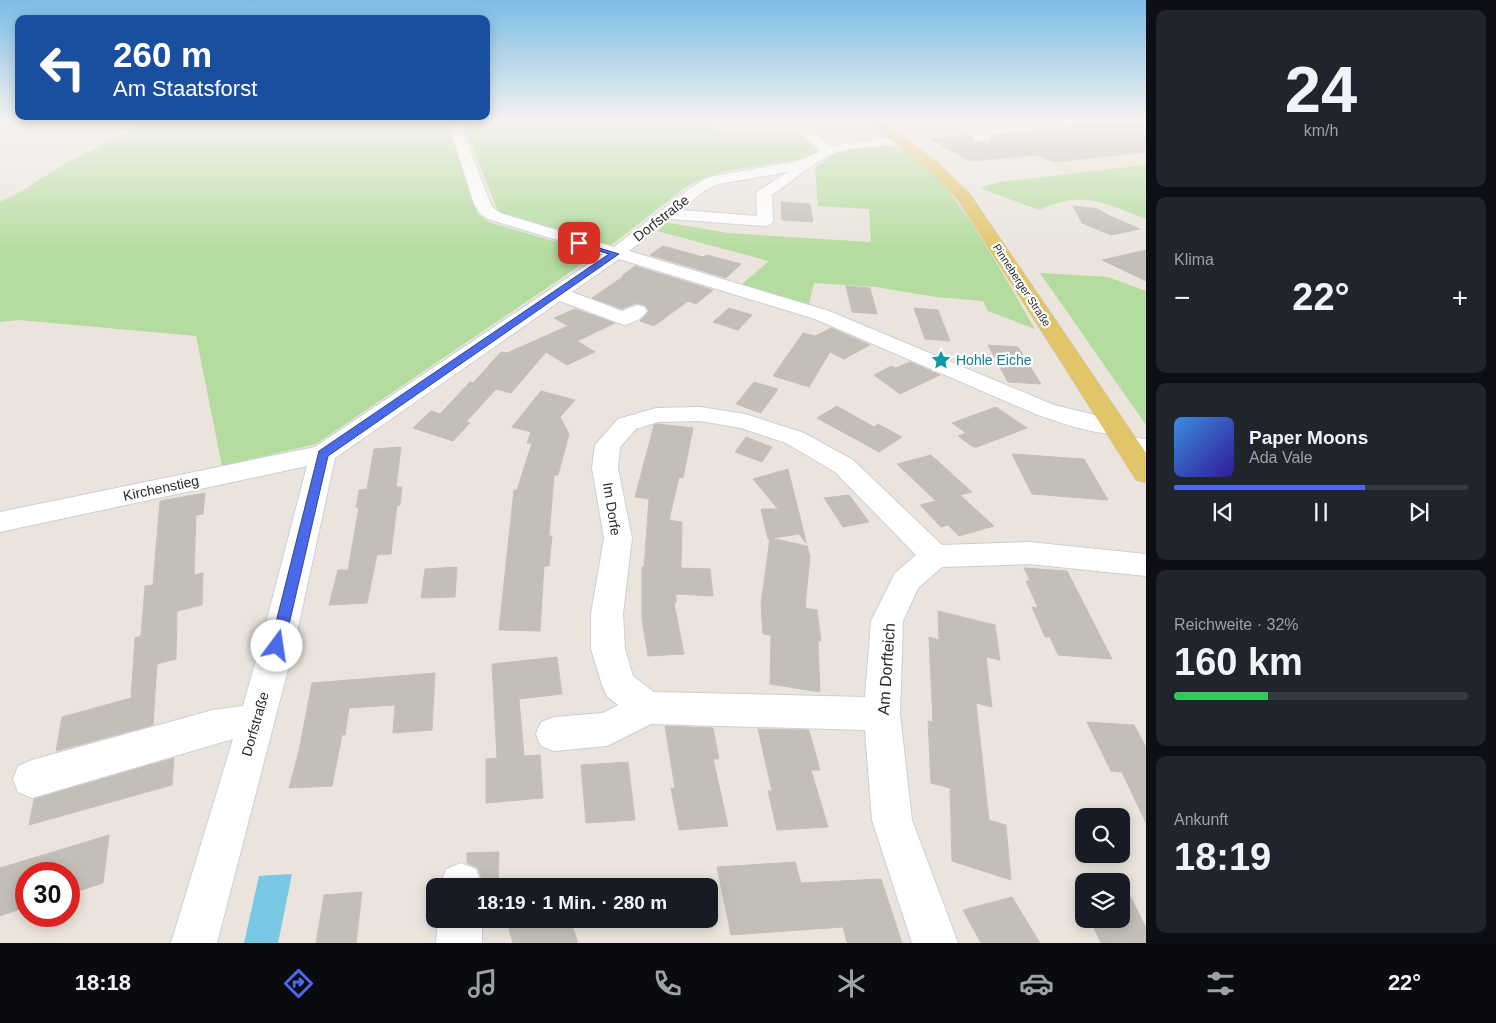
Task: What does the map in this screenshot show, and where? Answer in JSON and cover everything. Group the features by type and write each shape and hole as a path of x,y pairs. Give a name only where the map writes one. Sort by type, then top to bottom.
{"main road":[{"name":"Pinneberger Straße","path":"932,165 948,178 964,197 1129,440 1146,474"}],"street":[{"path":"469,165 482,204 494,216 822,315 1046,410 1079,420 1129,440"},
{"path":"666,214 765,221 764,193 794,174 802,165"},
{"name":"Dorfstraße","path":"194,943 277,646 323,454 615,254 698,189 714,180 802,165"},
{"path":"558,293 624,319 637,310"},
{"name":"Im Dorfe","path":"647,708 619,686 608,649 607,614 618,538 605,468 608,445 627,424 656,415 700,414 745,421 795,438 844,466 935,556"},
{"name":"Kirchenstieg","path":"0,522 323,454"},
{"path":"935,556 1030,553 1146,565"},
{"name":"Am Dorfteich","path":"935,556 906,581 887,622 882,714 892,820 935,943"},
{"path":"554,734 607,729 647,708 882,714"},
{"path":"32,779 214,727 234,722 256,722"},
{"path":"459,943 460,928"}],"shaded area":[{"path":"1044,165 1146,165 1065,175"}],"green space":[{"path":"63,165 461,165 478,214 489,222 597,254 316,444 222,466 196,336 19,320 0,322 0,202 22,191"},
{"path":"480,165 764,165 731,170 706,177 687,186 610,246 499,213"},
{"path":"819,165 925,165 938,178 976,229 1035,329 988,311 983,301 936,297 875,287 814,283 808,307 741,285 769,261 657,231 664,222 728,233 871,242 869,209 818,206 815,168"},
{"path":"1146,165 1146,219 1105,204 1081,199 1068,200 1039,210 980,188 999,182"},
{"path":"1040,273 1108,277 1146,291 1146,425"}],"water":[{"path":"292,874 278,943 244,943 259,876"}],"building":[{"path":"781,202 810,204 813,222 782,220"},
{"path":"1073,206 1098,209 1140,229 1111,235 1082,223"},
{"path":"663,246 703,257 707,255 741,264 726,278 650,255"},
{"path":"1146,250 1146,281 1102,260"},
{"path":"635,266 713,290 696,304 688,301 654,326 640,321 649,311 645,305 636,303 622,309 592,298"},
{"path":"846,286 870,288 877,314 852,312"},
{"path":"729,308 752,315 738,330 713,322"},
{"path":"914,308 938,310 950,341 925,339"},
{"path":"575,309 615,323 577,341 595,352 567,365 546,352 511,393 496,389 466,422 470,423 453,441 413,428 431,411 440,414 470,382 473,383 501,352 507,353 568,326 554,318"},
{"path":"831,328 870,345 844,359 830,352 809,387 773,376 803,333 815,336"},
{"path":"988,345 1018,347 1041,384 1008,382"},
{"path":"910,362 940,375 900,394 874,375 891,366 896,368"},
{"path":"754,382 778,389 761,413 736,404"},
{"path":"541,391 575,400 560,417 569,434 558,475 554,475 549,536 552,536 549,566 544,566 540,631 499,630 514,490 517,490 532,443 527,443 531,432 512,427"},
{"path":"837,406 874,427 878,424 902,437 879,452 817,418"},
{"path":"996,407 1027,428 977,447 973,447 958,436 966,433 952,423"},
{"path":"654,425 693,428 683,478 679,477 669,520 682,522 681,568 710,569 713,596 676,594 676,603 674,603 684,654 648,656 642,620 642,567 644,567 649,499 635,497"},
{"path":"746,437 772,447 762,462 735,452"},
{"path":"401,447 396,487 402,487 400,505 397,505 391,554 377,555 367,603 329,605 338,570 348,570 359,507 356,508 359,490 367,489 374,449"},
{"path":"1012,454 1084,459 1108,500 1032,494"},
{"path":"931,455 972,492 960,495 994,526 959,536 948,525 941,527 920,505 936,501 897,464"},
{"path":"788,469 806,543 799,534 768,539 761,509 778,509 753,479"},
{"path":"205,493 203,514 196,515 194,575 203,573 202,605 177,611 176,659 157,664 153,725 56,751 62,717 131,698 135,638 141,636 145,586 153,585 160,501"},
{"path":"849,495 869,522 843,527 824,498"},
{"path":"770,538 807,546 810,556 805,608 817,610 821,641 818,641 820,692 770,684 771,635 763,634 761,604"},
{"path":"457,567 455,597 421,598 425,569"},
{"path":"1024,568 1067,571 1112,659 1058,655 1050,637 1045,637 1032,607 1038,608 1026,581 1030,581"},
{"path":"938,611 995,625 1000,660 986,657 992,707 976,703 989,820 1006,825 1011,880 952,861 950,788 931,783 928,721 933,722 929,637 939,640"},
{"path":"557,657 562,694 519,699 524,756 540,755 543,798 486,803 486,759 497,758 492,664"},
{"path":"435,673 432,730 393,733 395,705 349,708 345,735 342,735 332,786 289,788 299,751 312,683"},
{"path":"1087,722 1134,725 1146,747 1146,823 1122,772 1111,771"},
{"path":"665,726 713,728 719,759 713,759 728,826 679,830 671,788 675,788"},
{"path":"758,729 809,730 820,770 811,770 828,827 777,830 768,791 772,791"},
{"path":"174,758 172,785 29,825 34,799"},
{"path":"628,762 635,820 586,823 581,765"},
{"path":"109,835 103,883 80,890 80,862 20,862"},
{"path":"499,852 498,878 481,878 478,868 467,863 467,853"},
{"path":"795,862 801,883 881,879 902,943 847,943 843,927 731,935 717,867"},
{"path":"15,863 15,911 0,916 0,868"},
{"path":"362,892 356,943 316,943 324,895"},
{"path":"1130,895 1146,928 1146,943 1101,943 1094,928 1130,928"},
{"path":"1012,897 1040,943 981,943 963,910"},
{"path":"509,928 573,928 578,943 513,943"}],"place":[{"name":"Hohle Eiche","path":"941,360"}],"route":[{"path":"277,646 323,454 615,254 579,243"}]}
